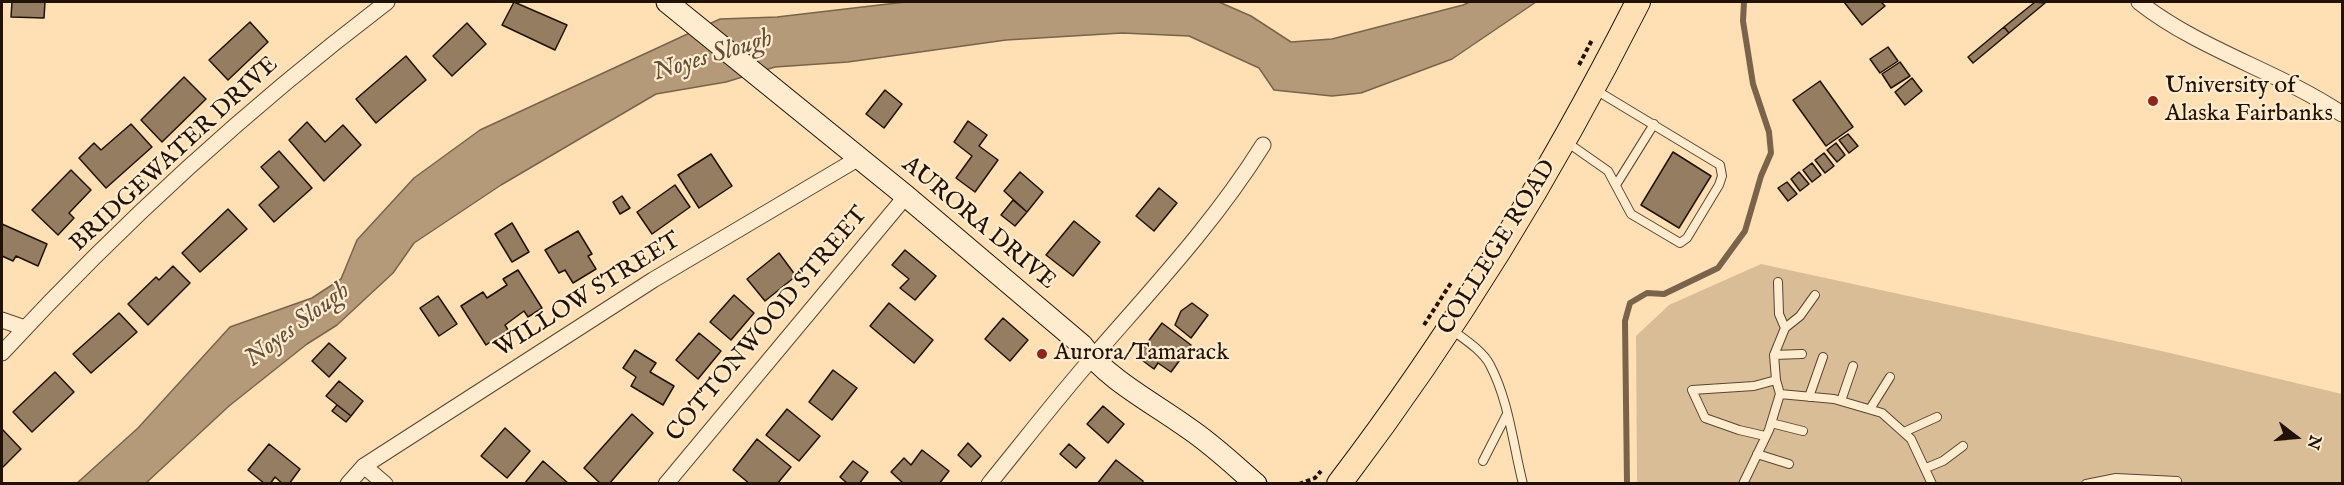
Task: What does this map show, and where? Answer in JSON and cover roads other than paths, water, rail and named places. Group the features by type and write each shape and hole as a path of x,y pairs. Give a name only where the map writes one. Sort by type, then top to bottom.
{"main road":[{"name":"COLLEGE ROAD","path":"1339,483 1407,390 1526,207 1593,89 1638,2"}],"street":[{"name":"BRIDGEWATER DRIVE","path":"2,353 171,182 329,46 387,2"},
{"name":"AURORA DRIVE","path":"667,2 906,196 1082,345 1092,358 1112,375 1190,429 1257,483"},
{"path":"2139,2 2156,15 2195,37 2261,69 2343,114"},
{"path":"989,483 1092,358 1181,256 1241,180 1263,145"},
{"name":"WILLOW STREET","path":"348,483 364,466 653,280 859,158"},
{"name":"COTTONWOOD STREET","path":"666,483 906,196"},
{"path":"2,320 25,328"},
{"path":"364,466 385,483"}],"lane":[{"path":"1564,141 1608,171 1631,214 1680,243 1687,238 1719,185 1722,176 1720,165 1593,89"},
{"path":"1616,185 1654,124"},
{"path":"1778,282 1779,314 1785,328"},
{"path":"1743,483 1766,436 1780,394 1776,381 1774,355 1785,328 1800,316 1815,295"},
{"path":"1448,328 1468,342 1489,363 1507,414 1524,483"},
{"path":"1774,355 1802,354"},
{"path":"1809,397 1823,357"},
{"path":"1841,401 1852,366"},
{"path":"1870,409 1890,377"},
{"path":"1766,436 1738,430 1705,418 1692,390 1754,386 1776,381"},
{"path":"1780,394 1841,401 1882,413 1911,439 1932,483"},
{"path":"1483,461 1507,414"},
{"path":"1904,432 1937,417"},
{"path":"1771,423 1803,431"},
{"path":"1926,468 1942,461 1963,446"},
{"path":"1757,454 1789,464"},
{"path":"2086,483 2116,478 2177,481"}],"water":[{"name":"Noyes Slough","path":"905,2 1219,2 1251,16 1291,42 1332,39 1470,2 1536,2 1452,59 1361,93 1332,96 1274,90 1259,68 1189,36 1122,33 1006,40 848,62 775,67 726,82 656,94 501,185 414,243 393,273 337,325 307,344 229,406 146,483 76,484 138,428 230,327 312,298 341,279 357,240 414,178 480,130 720,19 777,17"}],"waterway":[{"path":"1627,484 1625,321 1630,303 1647,293 1664,294 1718,268 1745,231 1761,176 1771,153 1769,132 1753,84 1743,21 1744,2"}],"place":[{"name":"University of Alaska Fairbanks","path":"2153,101"},
{"name":"Aurora/Tamarack","path":"1042,354"}]}
